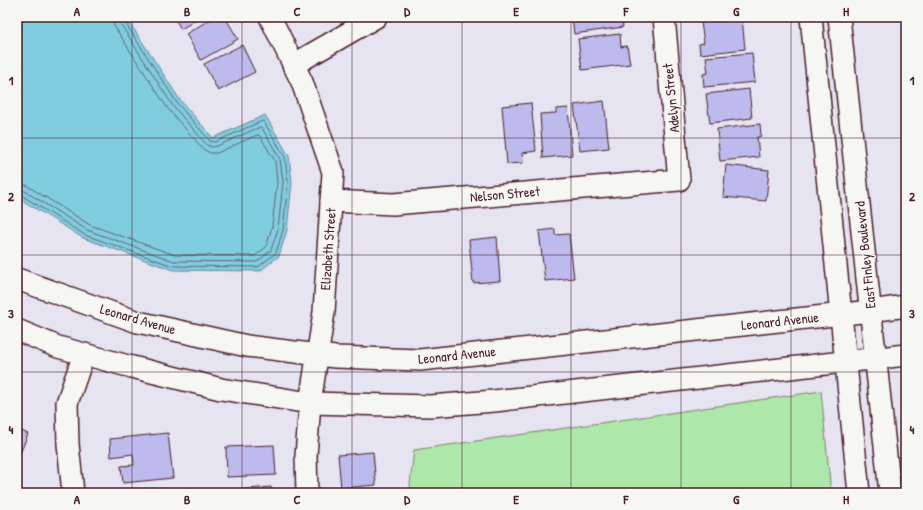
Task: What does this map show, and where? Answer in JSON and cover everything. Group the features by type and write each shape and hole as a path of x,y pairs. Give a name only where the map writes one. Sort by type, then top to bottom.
{"street":[{"name":"Elizabeth Street","path":"270,17 302,82 333,172 324,312 316,355 310,403 306,456 307,493"},
{"path":"294,65 376,17"},
{"name":"Adelyn Street","path":"664,17 679,180"},
{"path":"811,17 859,493"},
{"name":"East Finley Boulevard","path":"839,17 877,359 890,493"},
{"name":"Nelson Street","path":"331,201 393,204 679,180"},
{"name":"Leonard Avenue","path":"17,280 138,322 247,346 334,358 420,360 906,306"},
{"path":"17,330 58,347 221,389 310,403 430,406 494,401 906,355"},
{"path":"73,493 68,444 67,402 84,354"}],"green space":[{"path":"821,391 831,493 411,493 410,484 414,450"}],"water":[{"path":"17,17 126,17 180,100 213,138 265,115 289,156 292,182 287,230 279,256 260,271 173,270 83,238 17,197"}],"building":[{"path":"174,17 201,17 181,29"},
{"path":"214,17 225,17 238,39 201,60 186,34"},
{"path":"572,17 621,17 623,27 574,34"},
{"path":"904,17 906,17 906,35"},
{"path":"742,18 745,49 700,54 699,44 704,43 701,22"},
{"path":"620,34 621,47 627,46 630,64 582,70 578,39"},
{"path":"242,45 255,72 218,91 204,64"},
{"path":"752,53 755,82 704,87 703,74 708,73 706,57"},
{"path":"749,89 752,118 710,123 706,94"},
{"path":"604,101 609,148 580,151 574,105"},
{"path":"531,103 536,151 522,153 523,163 507,164 502,106"},
{"path":"568,108 572,155 543,158 540,114 556,113 556,109"},
{"path":"760,124 761,136 757,137 759,157 720,161 717,129"},
{"path":"726,165 769,170 766,201 723,197"},
{"path":"555,229 555,235 569,234 574,278 545,281 539,231"},
{"path":"497,237 500,281 473,283 469,240"},
{"path":"17,429 28,434 17,461"},
{"path":"168,433 173,478 123,483 121,466 134,465 133,454 111,457 110,439"},
{"path":"274,445 276,475 227,477 226,447"},
{"path":"373,452 376,485 341,488 338,455"},
{"path":"271,487 272,493 225,493 224,491"}]}
